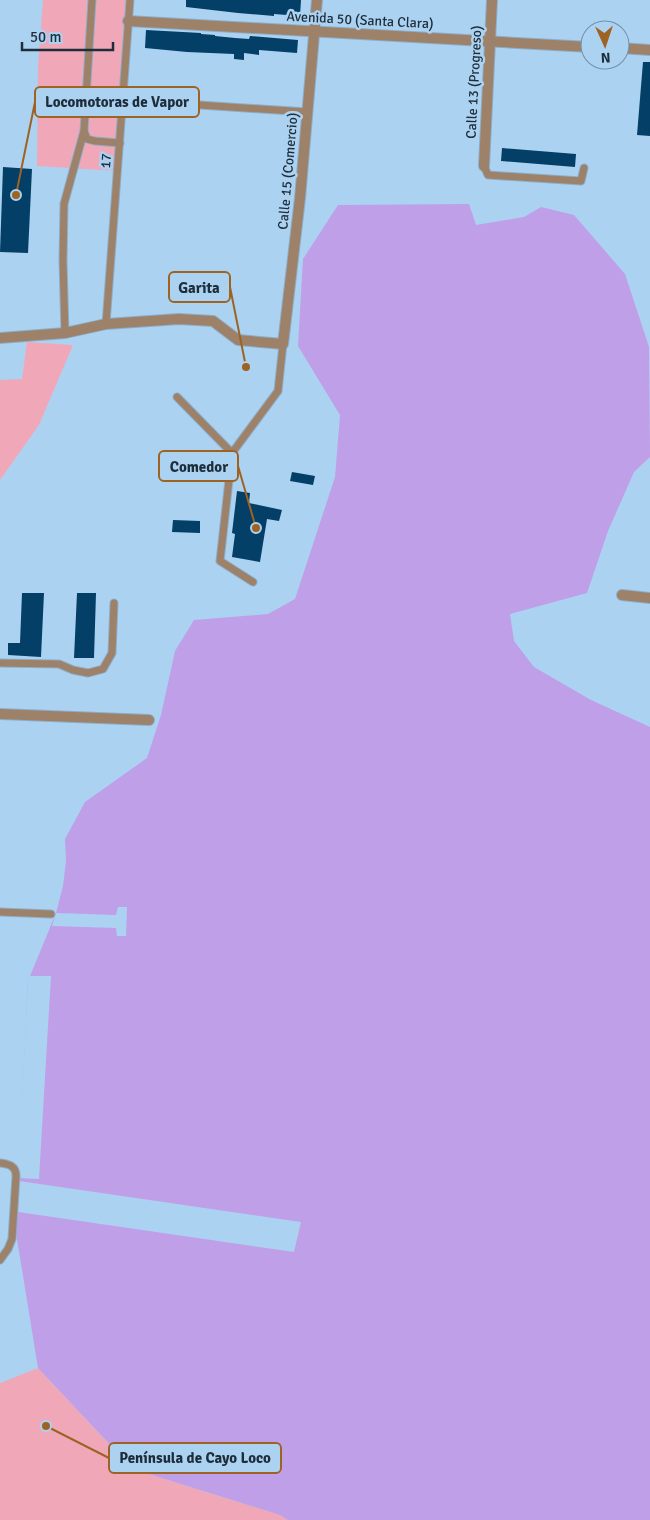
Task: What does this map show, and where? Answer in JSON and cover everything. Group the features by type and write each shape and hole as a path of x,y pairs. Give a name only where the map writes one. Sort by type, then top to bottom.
{"street":[{"name":"Calle 15 (Comercio)","path":"283,344 300,198 316,0"},
{"name":"Calle 13 (Progreso)","path":"484,166 492,0"},
{"name":"Avenida 50 (Santa Clara)","path":"128,21 580,46"},
{"path":"630,49 650,50"},
{"path":"0,338 65,333 106,324 179,319 213,321 238,340 283,344"},
{"path":"622,595 650,598"},
{"path":"0,714 149,720"}],"lane":[{"path":"65,333 64,204 84,131 92,0"},
{"name":"17","path":"106,324 130,0"},
{"path":"140,101 307,112"},
{"path":"84,131 87,139 95,142 120,143"},
{"path":"484,166 488,175 581,181 584,168"},
{"path":"253,582 220,561 232,453 278,392 283,344"},
{"path":"177,397 232,453"},
{"path":"0,663 59,664 73,670 88,673 104,669 112,653 114,602"},
{"path":"0,912 51,914"},
{"path":"0,1163 13,1166 16,1170 16,1176 12,1239 0,1260"}],"shaded area":[{"path":"43,0 129,0 117,171 37,166 38,66"},
{"path":"469,204 476,225 524,217 541,207 574,215 625,274 649,347 650,457 634,472 608,531 587,593 510,614 514,641 534,667 591,700 650,727 650,1520 288,1520 280,1515 133,1469 38,1368 16,1233 28,981 56,913 63,886 66,861 65,839 85,802 147,758 161,715 175,651 194,620 268,614 295,599 335,477 340,415 298,346 303,259 338,205"},
{"path":"27,342 73,345 39,425 0,480 0,380 22,379"},
{"path":"38,1368 133,1469 280,1515 288,1520 0,1520 0,1383"}],"pier":[{"path":"118,907 127,907 126,936 117,936 116,928 52,926 56,913 116,915"},
{"path":"30,976 51,976 39,1179 18,1178 28,981"},
{"path":"19,1181 301,1222 294,1252 18,1212"}],"building":[{"path":"186,0 301,0 300,16 274,14 274,16 186,7"},
{"path":"146,30 201,33 249,39 250,36 298,40 297,53 259,50 259,55 244,53 244,60 234,59 234,54 145,48"},
{"path":"643,62 650,62 650,136 637,135"},
{"path":"502,148 576,154 575,167 501,161"},
{"path":"3,167 32,169 28,253 0,252"},
{"path":"292,472 315,476 313,485 290,481"},
{"path":"237,491 250,493 249,503 282,510 279,521 267,519 260,562 232,557 235,534 232,533"},
{"path":"173,520 200,521 200,533 172,532"},
{"path":"22,593 44,593 41,657 8,655 8,643 20,643"},
{"path":"77,593 96,593 94,658 74,658"}],"place":[{"name":"Locomotoras de Vapor","path":"16,195"},
{"name":"Garita","path":"246,367"},
{"name":"Comedor","path":"256,528"},
{"name":"Península de Cayo Loco","path":"46,1426"}]}
